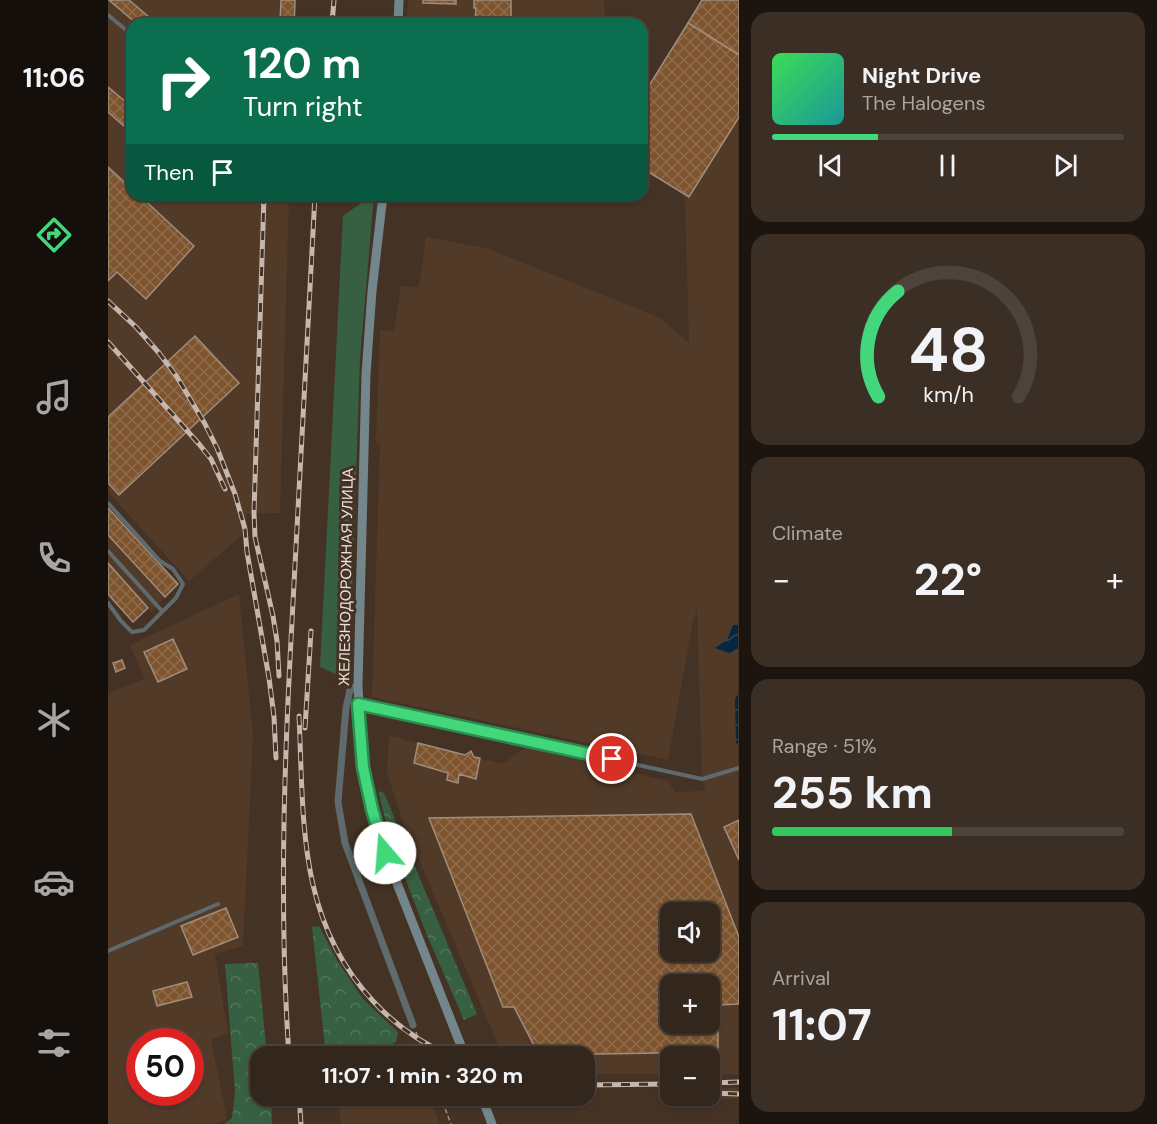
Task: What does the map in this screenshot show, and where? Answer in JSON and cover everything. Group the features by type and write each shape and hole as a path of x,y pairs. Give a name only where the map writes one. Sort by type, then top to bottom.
{"main road":[{"path":"398,18 399,0"},
{"name":"ЖЕЛЕЗНОДОРОЖНАЯ УЛИЦА","path":"382,201 372,291 366,374 358,684 363,767 385,853 461,1046"},
{"path":"485,1106 492,1124"}],"street":[{"path":"358,684 350,690 346,708 339,813 345,843 413,1025"}],"lane":[{"path":"108,15 126,30"},
{"path":"108,503 160,561 173,570 183,584 176,598 144,630 132,632 108,603"},
{"path":"108,551 162,611"},
{"path":"358,704 702,778 738,768"},
{"path":"108,951 218,904"}],"path":[{"path":"413,1025 421,1046"},
{"path":"444,1106 451,1124"}],"shaded area":[{"path":"108,0 296,0 296,18 126,18 126,201 289,201 280,513 246,514 247,526 242,535 189,581 108,492"},
{"path":"408,0 604,0 605,18 407,18"},
{"path":"738,0 738,1074 720,1074 720,1046 660,1046 660,1074 595,1074 595,1046 499,1046 403,822 387,773 389,736 401,737 503,764 525,748 668,781 675,792 706,791 702,779 697,608 668,760 372,697 380,444 376,443 380,330 394,331 401,286 419,287 426,237 486,248 660,318 689,343 684,167"},
{"path":"108,509 178,584 151,612 148,608 133,622 108,594"},
{"path":"239,594 253,736 243,946 215,954 228,1033 211,1040 227,1119 217,1124 108,1124 108,693 145,679 130,645"},
{"path":"720,1088 738,1088 738,1099 720,1098"},
{"path":"339,1106 433,1106 440,1124 341,1124"}],"green space":[{"path":"364,201 373,201 360,359 349,680 320,667 343,216"},
{"path":"378,791 384,793 477,1014 464,1020 426,933 390,838"},
{"path":"319,926 338,962 363,999 398,1032 396,1042 387,1046 325,1046 312,927"},
{"path":"258,963 266,1046 250,1046 250,1106 271,1106 272,1124 224,1124 232,1118 235,1092 225,964"}],"water":[{"path":"733,625 738,625 738,650 729,653 715,648 727,640"},
{"path":"738,692 738,744 736,743 735,700"}],"building":[{"path":"109,0 129,0 150,18 130,18"},
{"path":"281,0 295,0 294,18 280,18"},
{"path":"423,0 456,0 456,4 423,3"},
{"path":"474,0 511,0 511,18 475,18 476,8 474,8"},
{"path":"702,0 739,0 739,55 688,23"},
{"path":"688,23 739,55 739,117 689,197 648,172 648,87"},
{"path":"108,87 126,102 126,128 108,112"},
{"path":"108,167 126,184 126,201 145,201 194,246 146,299 117,272 108,281"},
{"path":"195,336 239,383 119,495 108,483 108,417"},
{"path":"108,508 178,584 165,597 108,535"},
{"path":"108,563 148,608 133,622 108,594"},
{"path":"173,639 187,669 158,682 144,652"},
{"path":"122,660 125,668 116,672 113,663"},
{"path":"418,743 465,755 471,751 474,757 480,758 476,779 459,774 458,783 447,780 448,773 414,763"},
{"path":"691,814 739,937 739,1004 720,1005 720,974 660,974 660,1034 718,1034 718,1046 660,1046 660,1053 595,1054 595,1046 534,1046 514,1007 503,1007 429,818"},
{"path":"739,820 739,860 724,827"},
{"path":"226,908 238,937 193,955 181,926"},
{"path":"187,982 192,997 157,1006 153,991"}],"railway":[{"path":"332,18 334,0"},
{"path":"264,201 254,513 255,537 277,641 279,676"},
{"path":"288,1046 283,893 285,784 315,201"},
{"path":"108,301 136,327 177,377 217,448 235,494 245,529 269,678 276,758"},
{"path":"108,342 211,459 225,489"},
{"path":"305,728 311,631"},
{"path":"299,716 302,793 309,867 330,936 348,969 381,1010 409,1033 431,1046"},
{"path":"720,1083 739,1082"},
{"path":"595,1085 660,1084"},
{"path":"720,1093 739,1094"},
{"path":"300,1106 301,1124"}],"route":[{"path":"385,853 363,767 358,704 612,759"}]}
